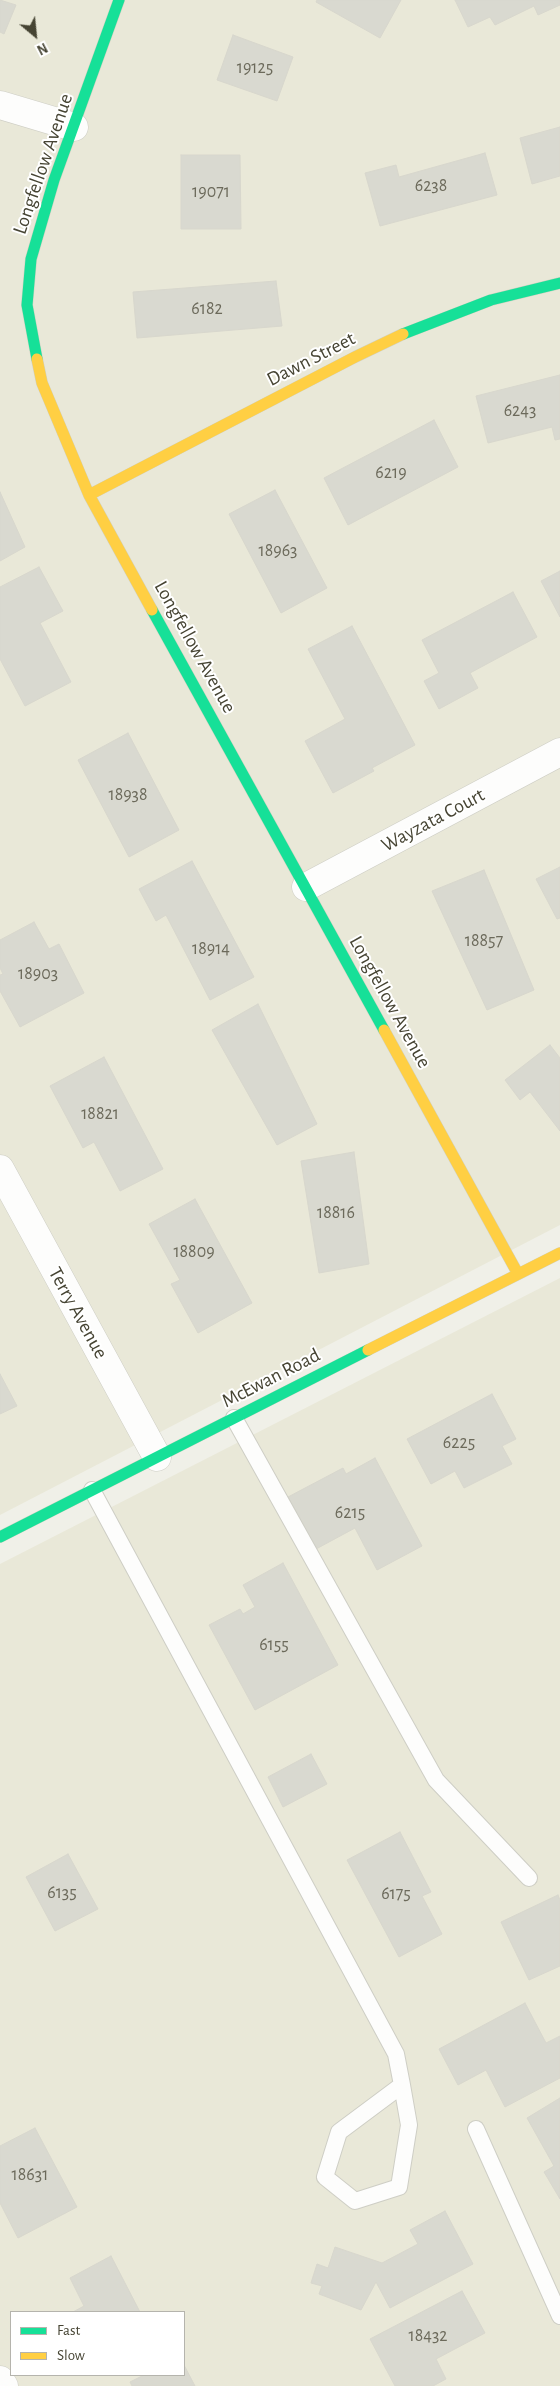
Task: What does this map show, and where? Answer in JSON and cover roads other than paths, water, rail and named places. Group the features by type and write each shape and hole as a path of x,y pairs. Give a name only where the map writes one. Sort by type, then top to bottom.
{"street":[{"name":"Longfellow Avenue","path":"120,0 54,180 31,259 27,305 42,383 89,495 518,1274"},
{"path":"0,105 74,127"},
{"name":"Dawn Street","path":"89,495 355,357 428,323 491,300 560,283"},
{"name":"Wayzata Court","path":"306,887 560,752"},
{"name":"Terry Avenue","path":"0,1169 157,1457"},
{"name":"McEwan Road","path":"0,1538 560,1252"},
{"path":"0,2380 4,2386"}],"lane":[{"path":"234,1418 436,1780 529,1878"},
{"path":"92,1490 396,2054 402,2085 409,2125 399,2187 355,2201 325,2177 339,2132 402,2085"},
{"path":"476,2129 560,2316"}]}
